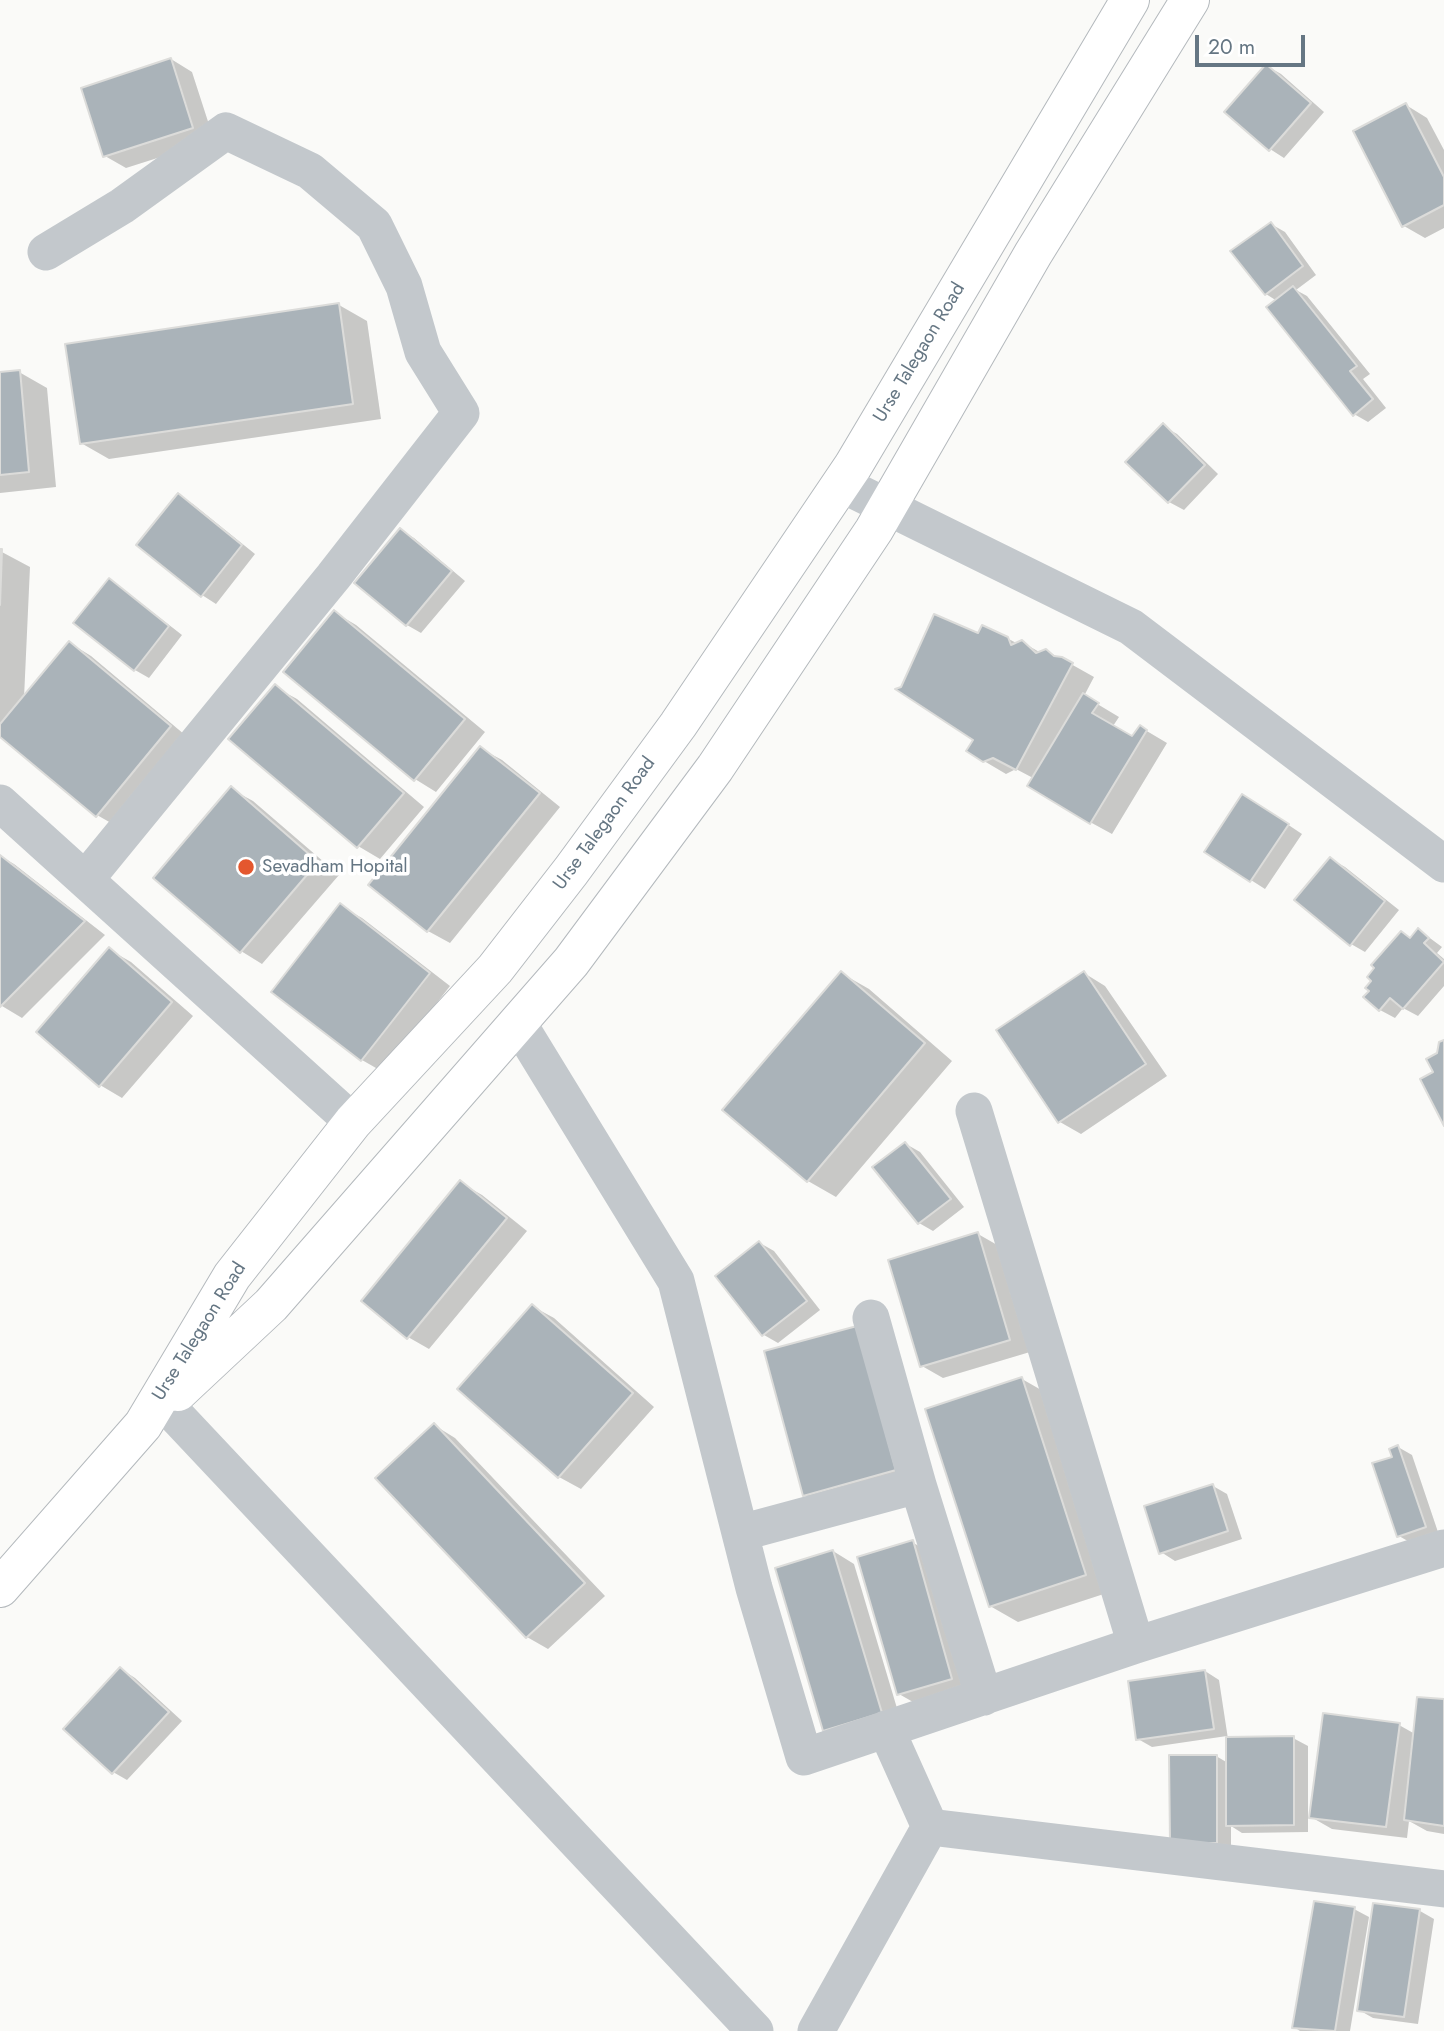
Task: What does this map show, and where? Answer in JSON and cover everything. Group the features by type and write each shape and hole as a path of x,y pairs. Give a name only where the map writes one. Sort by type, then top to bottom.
{"highway":[{"name":"Urse Talegaon Road","path":"0,1588 154,1415 232,1276 353,1122 495,969 678,725 841,484 1130,0"},
{"path":"154,1415 271,1305 571,962 715,768 888,506 1033,254 1190,0"}],"street":[{"path":"46,252 122,206 226,131 310,171 374,225 404,286 424,352 461,413 333,577 85,880"},
{"path":"841,484 1131,627 1444,864"},
{"path":"0,803 353,1122"},
{"path":"518,1023 676,1281 740,1533 804,1757 1136,1646 1444,1548"},
{"path":"974,1111 1136,1646"},
{"path":"871,1318 918,1485 984,1697"},
{"path":"154,1415 755,2031"},
{"path":"740,1533 918,1485"},
{"path":"886,1729 930,1827"},
{"path":"930,1827 1444,1889"},
{"path":"816,2031 930,1827"}],"building":[{"path":"171,58 193,128 103,157 81,88"},
{"path":"1266,64 1311,103 1269,151 1224,112"},
{"path":"1406,103 1444,177 1444,205 1402,227 1353,131"},
{"path":"1271,222 1303,266 1265,295 1230,251"},
{"path":"1293,286 1357,366 1350,371 1373,399 1353,416 1266,307"},
{"path":"339,303 353,404 80,444 65,344"},
{"path":"20,370 29,472 0,475 0,372"},
{"path":"1163,423 1205,465 1168,503 1125,462"},
{"path":"178,493 242,545 201,597 136,545"},
{"path":"400,528 452,571 406,626 354,583"},
{"path":"0,549 2,549 0,605"},
{"path":"109,578 169,626 134,671 73,623"},
{"path":"334,610 465,719 414,781 283,672"},
{"path":"934,614 978,633 982,625 1008,637 1011,645 1022,640 1036,653 1046,649 1054,656 1073,663 1016,770 993,758 983,762 966,751 973,740 895,689 901,687"},
{"path":"69,641 171,726 96,817 0,737 0,724"},
{"path":"275,684 404,793 357,848 228,739"},
{"path":"1083,693 1099,703 1092,713 1132,736 1140,725 1147,730 1090,824 1027,786"},
{"path":"480,746 540,793 427,932 368,885"},
{"path":"231,786 318,862 240,953 153,878"},
{"path":"1242,794 1289,824 1250,882 1204,852"},
{"path":"0,855 85,921 0,1007"},
{"path":"1330,857 1385,901 1350,946 1294,900"},
{"path":"340,903 430,973 361,1061 271,992"},
{"path":"1418,928 1429,938 1424,943 1444,962 1403,1009 1390,998 1379,1011 1363,997 1369,991 1365,988 1371,981 1367,977 1374,968 1371,965 1401,931 1410,938"},
{"path":"109,947 172,1002 99,1087 36,1032"},
{"path":"841,971 925,1043 807,1182 722,1110"},
{"path":"1084,971 1146,1064 1058,1123 996,1030"},
{"path":"1444,1040 1444,1126 1420,1079 1433,1072 1426,1059 1437,1053 1439,1042"},
{"path":"905,1142 951,1199 918,1224 872,1167"},
{"path":"460,1180 507,1218 407,1339 361,1301"},
{"path":"978,1232 1010,1340 920,1367 888,1260"},
{"path":"759,1241 807,1301 762,1336 715,1276"},
{"path":"532,1304 633,1393 558,1478 457,1389"},
{"path":"857,1326 896,1470 803,1496 764,1351"},
{"path":"1022,1377 1086,1575 989,1607 925,1409"},
{"path":"434,1423 585,1583 526,1638 375,1478"},
{"path":"1398,1445 1426,1527 1397,1537 1372,1463 1392,1457 1389,1449"},
{"path":"1213,1484 1228,1531 1159,1554 1144,1506"},
{"path":"913,1540 952,1679 897,1695 857,1557"},
{"path":"833,1550 882,1713 823,1731 775,1568"},
{"path":"120,1667 169,1712 112,1774 63,1729"},
{"path":"1205,1670 1214,1729 1136,1740 1128,1681"},
{"path":"1417,1697 1444,1699 1444,1826 1404,1820"},
{"path":"1323,1713 1400,1723 1386,1827 1309,1818"},
{"path":"1294,1736 1294,1825 1226,1826 1226,1737"},
{"path":"1169,1755 1217,1755 1217,1843 1170,1843"},
{"path":"1314,1901 1355,1907 1335,2031 1292,2028"},
{"path":"1373,1903 1420,1909 1404,2017 1357,2011"}],"place":[{"name":"Sevadham Hopital","path":"246,867"}]}
